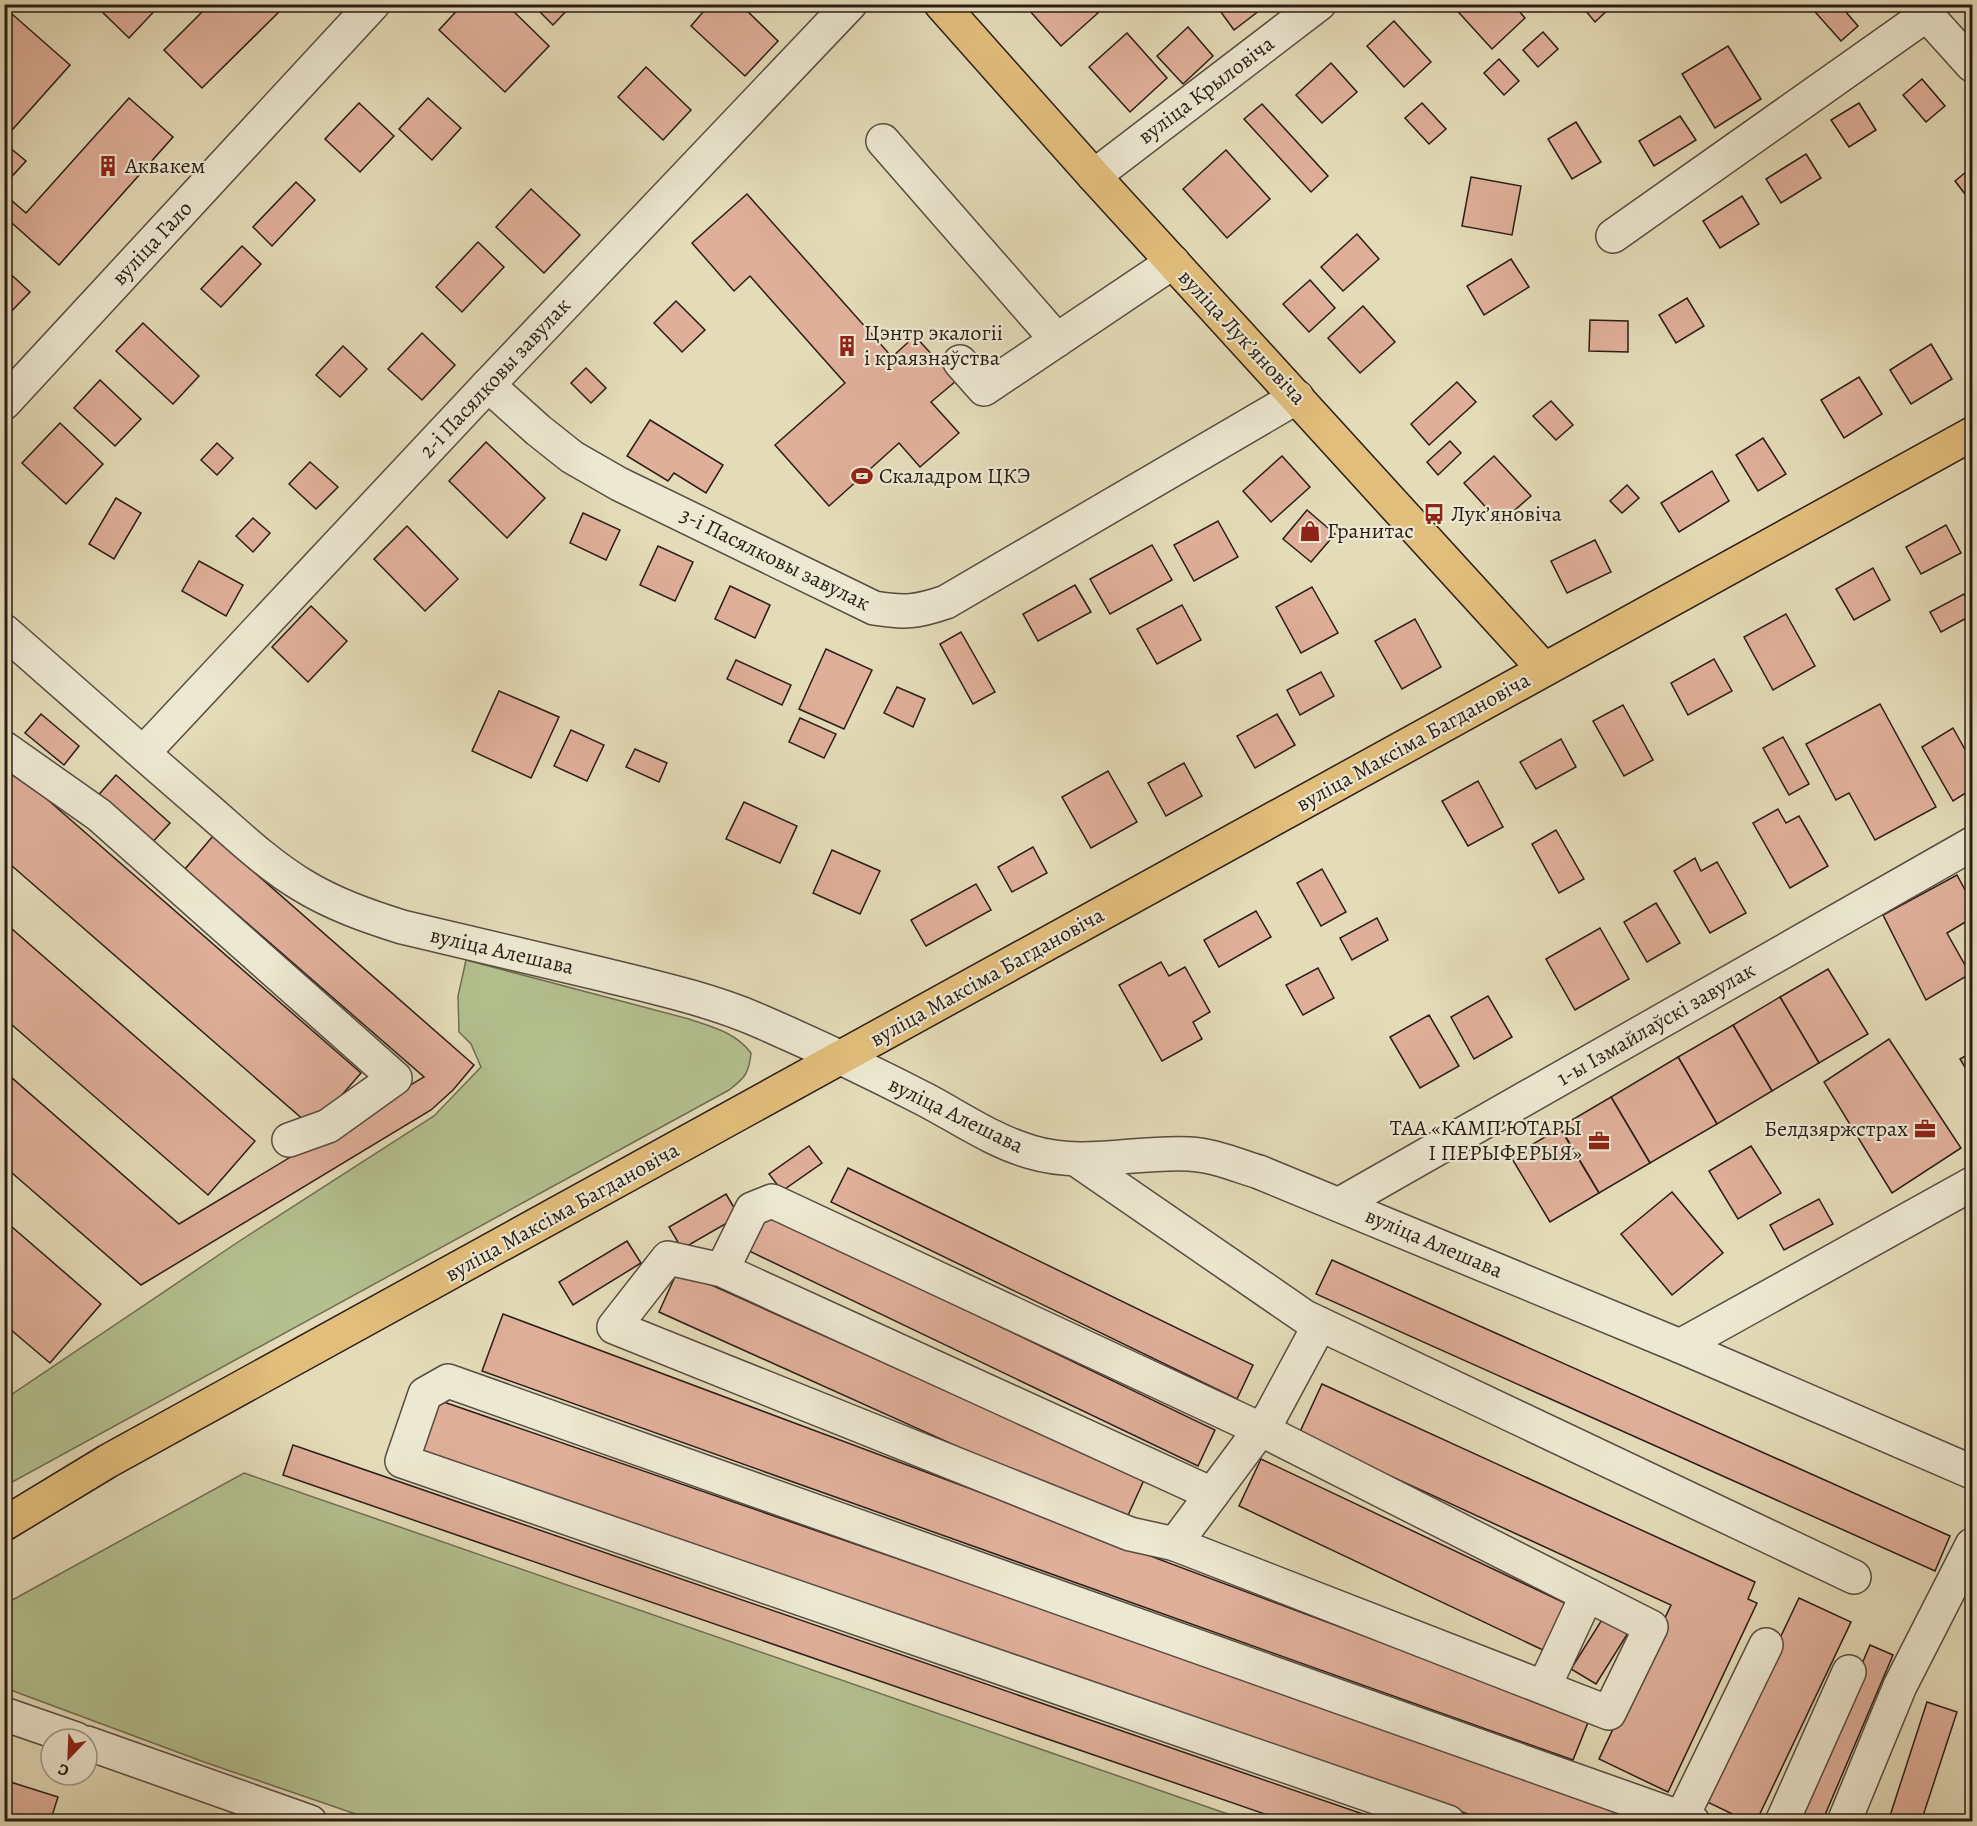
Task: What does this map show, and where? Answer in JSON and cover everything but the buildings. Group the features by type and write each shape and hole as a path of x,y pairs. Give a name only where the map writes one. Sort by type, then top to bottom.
{"main road":[{"name":"вуліца Лукʼяновіча","path":"941,4 1094,176 1544,669"},
{"name":"вуліца Максіма Багдановіча","path":"4,1524 108,1461 1972,434"}],"street":[{"name":"вуліца Гало","path":"4,403 373,4"},
{"name":"2-і Пасялковы завулак","path":"142,753 850,4"},
{"name":"вуліца Крыловіча","path":"1094,176 1319,4"},
{"path":"1613,236 1922,10 1972,65"},
{"path":"883,141 1057,340"},
{"path":"960,362 984,389 1173,262"},
{"name":"3-і Пасялковы завулак","path":"488,385 572,457 619,484 874,608 898,612 922,610 946,602 1297,397"},
{"name":"вуліца Алешава","path":"4,631 274,866 302,885 336,903 402,927 653,987 714,1004 759,1021 842,1058 1011,1145 1050,1157 1077,1160 1188,1154 1206,1156 1259,1172 1680,1346 1972,1472"},
{"path":"4,748 99,815 395,1078 328,1126 289,1140"},
{"name":"1-ы Ізмайлаўскі завулак","path":"1340,1204 1972,844"},
{"path":"1077,1160 1305,1317 1854,1577"},
{"path":"1680,1346 1972,1184"},
{"path":"722,1270 752,1209 772,1201 1260,1430 1651,1627 1609,1713 1175,1544 1130,1534 614,1327 668,1258 722,1270 1212,1494"},
{"path":"1175,1544 1271,1415 1320,1324"},
{"path":"1448,1821 402,1461 425,1394 448,1381 1688,1819 1766,1645"},
{"path":"1844,1821 1900,1686 1972,1545"},
{"path":"1544,1687 1587,1595"},
{"path":"1782,1821 1849,1672"},
{"path":"4,1714 41,1727"},
{"path":"99,1747 310,1821"}],"green space":[{"path":"466,960 689,1019 715,1028 745,1046 751,1053 749,1066 742,1078 729,1090 5,1486 5,1399 238,1242 434,1116 481,1067 471,1044 459,1032 458,996"},
{"path":"244,1473 1248,1821 376,1821 204,1762 5,1688 5,1604"}],"place":[{"name":"Аквакем","path":"108,166"},
{"name":"Цэнтр экалогіі і краязнаўства","path":"847,346"},
{"name":"Скаладром ЦКЭ","path":"862,476"},
{"name":"Лукʼяновіча","path":"1434,514"},
{"name":"Гранитас","path":"1310,531"},
{"name":"Белдзяржстрах","path":"1925,1129"},
{"name":"ТАА «КАМПʼЮТАРЫ I ПЕРЫФЕРЫЯ»","path":"1599,1141"}]}
